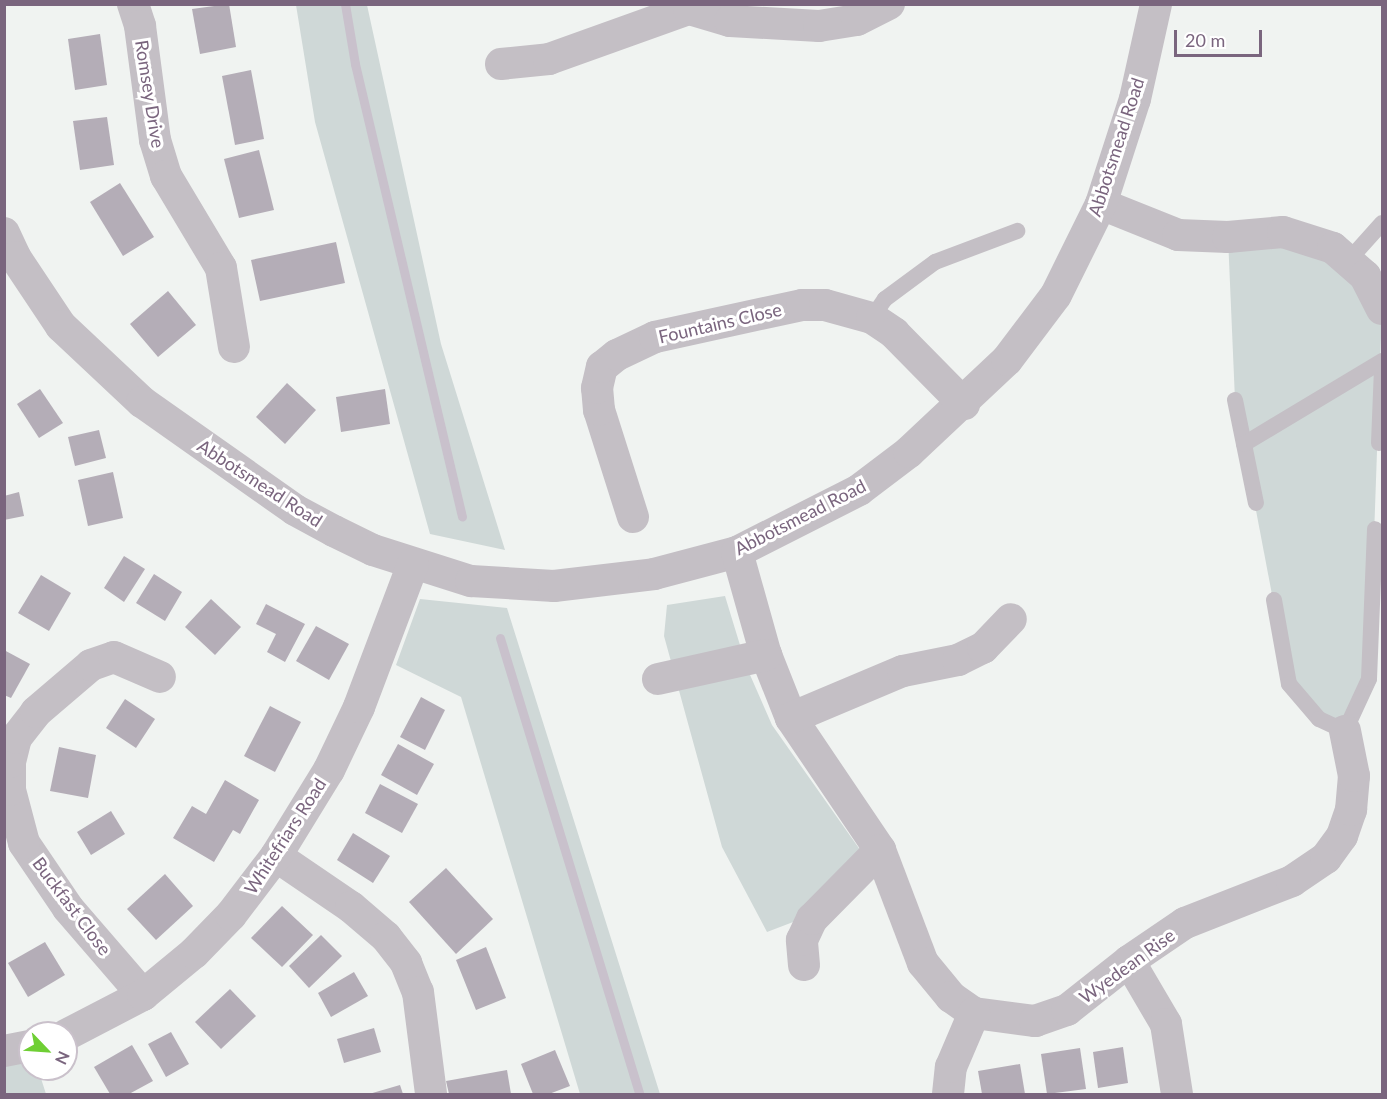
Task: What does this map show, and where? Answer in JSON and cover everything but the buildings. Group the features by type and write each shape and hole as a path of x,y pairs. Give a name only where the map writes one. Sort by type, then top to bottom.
{"street":[{"name":"Romsey Drive","path":"133,4 140,26 155,140 166,177 221,268 234,348"},
{"path":"501,64 549,59 689,7 730,21 819,26 856,20 889,4"},
{"name":"Abbotsmead Road","path":"4,233 15,257 61,326 142,402 295,510 373,550 471,581 554,586 654,574 737,552 859,490 964,404 1007,360 1056,295 1101,204 1135,99 1156,4"},
{"path":"1101,204 1178,235 1228,237 1283,232 1333,248 1365,276 1383,309"},
{"name":"Fountains Close","path":"633,517 599,410 597,388 602,368 617,355 654,337 802,305 825,304 872,318 894,333 964,404"},
{"name":"Wyedean Rise","path":"737,552 766,655 791,718 880,850 923,963 951,997 974,1013 1035,1021 1067,1010 1128,961 1185,923 1292,881 1326,858 1342,836 1351,810 1354,776 1345,731"},
{"name":"Whitefriars Road","path":"78,1029 142,995 224,922 276,856 328,770 359,707 413,564"},
{"path":"791,718 903,671 958,660 983,648 1011,619"},
{"path":"658,679 766,655"},
{"name":"Buckfast Close","path":"142,995 68,908 24,843 10,790 10,736 91,665 114,657 160,677"},
{"path":"804,965 802,940 812,919 880,850"},
{"path":"276,856 351,907 386,937 406,963 418,992 431,1095"},
{"path":"1128,961 1166,1024 1177,1095"},
{"path":"948,1095 951,1067 974,1013"}],"lane":[{"path":"1348,261 1383,223"},
{"path":"872,318 885,299 936,262 1017,231"},
{"path":"1244,444 1383,362"},
{"path":"1379,443 1383,367"},
{"path":"1235,400 1256,503"},
{"path":"1274,600 1289,684 1319,719 1345,731 1369,679 1375,529"}],"shaded area":[{"path":"296,5 367,5 441,344 505,550 430,534 315,122"},
{"path":"1228,237 1333,248 1382,309 1369,679 1345,731 1289,684 1235,400"},
{"path":"725,596 747,668 772,725 863,854 801,919 767,932 722,847 664,636 667,605"},
{"path":"420,599 507,608 660,1094 580,1094 461,697 396,665"},
{"path":"4,1064 18,1064 18,1081 42,1081 46,1094 5,1094"}],"waterway":[{"path":"345,4 355,64 462,517"},
{"path":"500,638 639,1094"}]}
